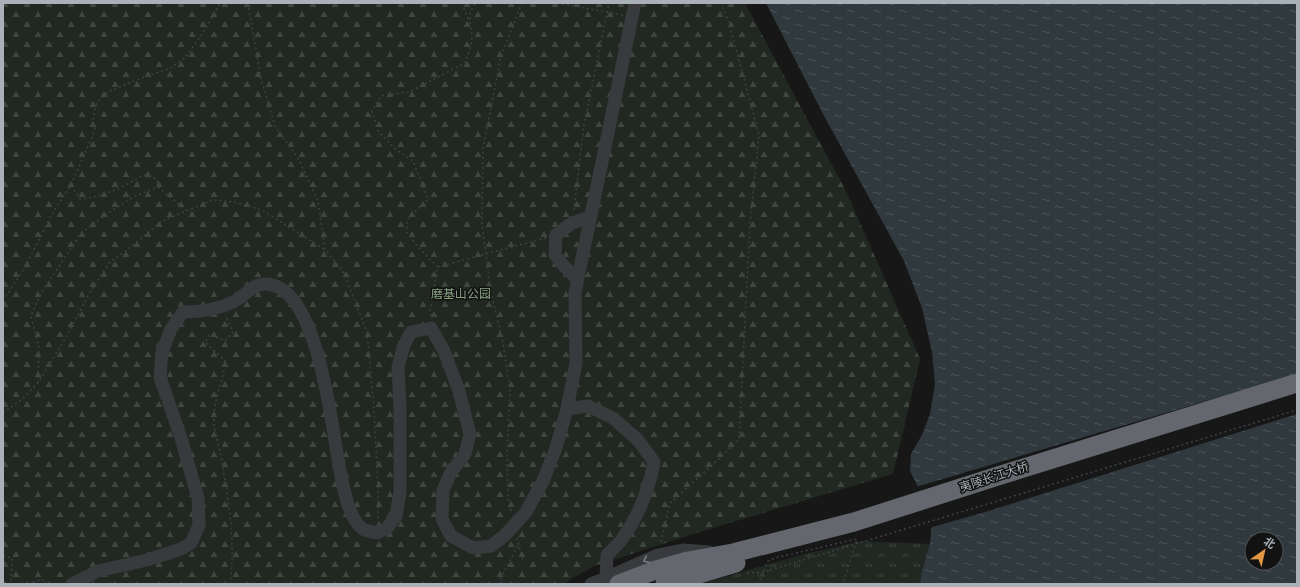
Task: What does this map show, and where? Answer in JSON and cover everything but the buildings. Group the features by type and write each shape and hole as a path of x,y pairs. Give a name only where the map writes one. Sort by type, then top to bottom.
{"highway":[{"name":"夷陵长江大桥","path":"689,569 733,553 854,522 1297,383"},
{"name":"夷陵长江大桥","path":"689,569 982,490 1196,423 1297,396"},
{"path":"604,582 653,571 689,569"},
{"path":"665,584 689,569"}],"street":[{"path":"72,584 98,571 147,560 181,549 190,543 199,526 198,498 181,438 160,377 162,352 171,329 183,312 194,312 234,302 254,286 268,284 284,290 296,303 306,319 317,350 326,390 344,496 355,519 363,529 377,533 387,528 396,516 400,492 400,405 398,366 404,345 411,332 431,328 446,358 459,391 470,434 465,454 451,472 443,490 442,519 451,536 473,548 491,546 504,536 526,512 543,480 556,448 567,409 576,363 575,292 577,279 636,7"},
{"path":"577,279 555,255 556,235 572,223 590,217"},
{"path":"567,409 588,406 613,418 638,440 654,462 651,479 635,518 622,541 607,555 604,582"},
{"path":"604,582 658,555 683,550 733,553"}],"path":[{"path":"3,301 25,267 53,212 71,185 95,130 93,118 97,102 108,92 146,76 169,69 184,58 203,33 220,3"},
{"path":"248,3 261,79 275,126 298,158 318,201 325,249"},
{"path":"438,267 418,247 407,232 407,220 428,199 413,161 395,149 378,131 372,111 381,96 409,92 465,63 472,38 469,21 462,3"},
{"path":"469,21 472,7 476,3"},
{"path":"522,3 501,56 483,149 482,225 491,293 502,336 510,390 507,456 508,498 523,561"},
{"path":"557,3 636,7"},
{"path":"572,223 584,125 609,3"},
{"path":"658,555 670,503 739,439 750,224 758,135 729,23 722,3"},
{"path":"71,185 80,199 95,198 128,185 143,175 157,179 158,188 187,210"},
{"path":"38,383 39,348 31,316 40,295 81,233 133,197 158,188"},
{"path":"3,413 22,400 38,383 90,292 110,262 131,247 162,221 213,200 234,202 262,210 325,249 344,273 366,332 374,409 377,471 377,533"},
{"path":"438,267 556,235"},
{"path":"431,328 430,309 438,267"},
{"path":"220,306 230,323 233,332 225,341 210,334 205,342 225,361 224,373 216,400 214,420 229,504 232,540 230,584"},
{"path":"770,570 1297,410"},
{"path":"757,584 762,577 767,562 774,558 857,539 843,584"},
{"path":"501,584 501,578 519,543"},
{"path":"3,556 12,558 11,584"},
{"path":"28,584 42,579 46,584"}],"green space":[{"name":"磨基山公园","path":"3,3 745,3 847,193 920,359 893,474 706,530 594,566 563,584 3,584"},
{"path":"862,541 930,544 921,574 920,584 700,584 801,555"}],"water":[{"path":"766,3 1297,3 1297,584 920,584 921,574 930,544 932,519 910,471 911,454 922,435 930,414 935,384 932,352 922,308 904,261 823,114"}],"pier":[{"path":"1297,374 1297,414 985,512 929,528 930,519 916,487"}]}
